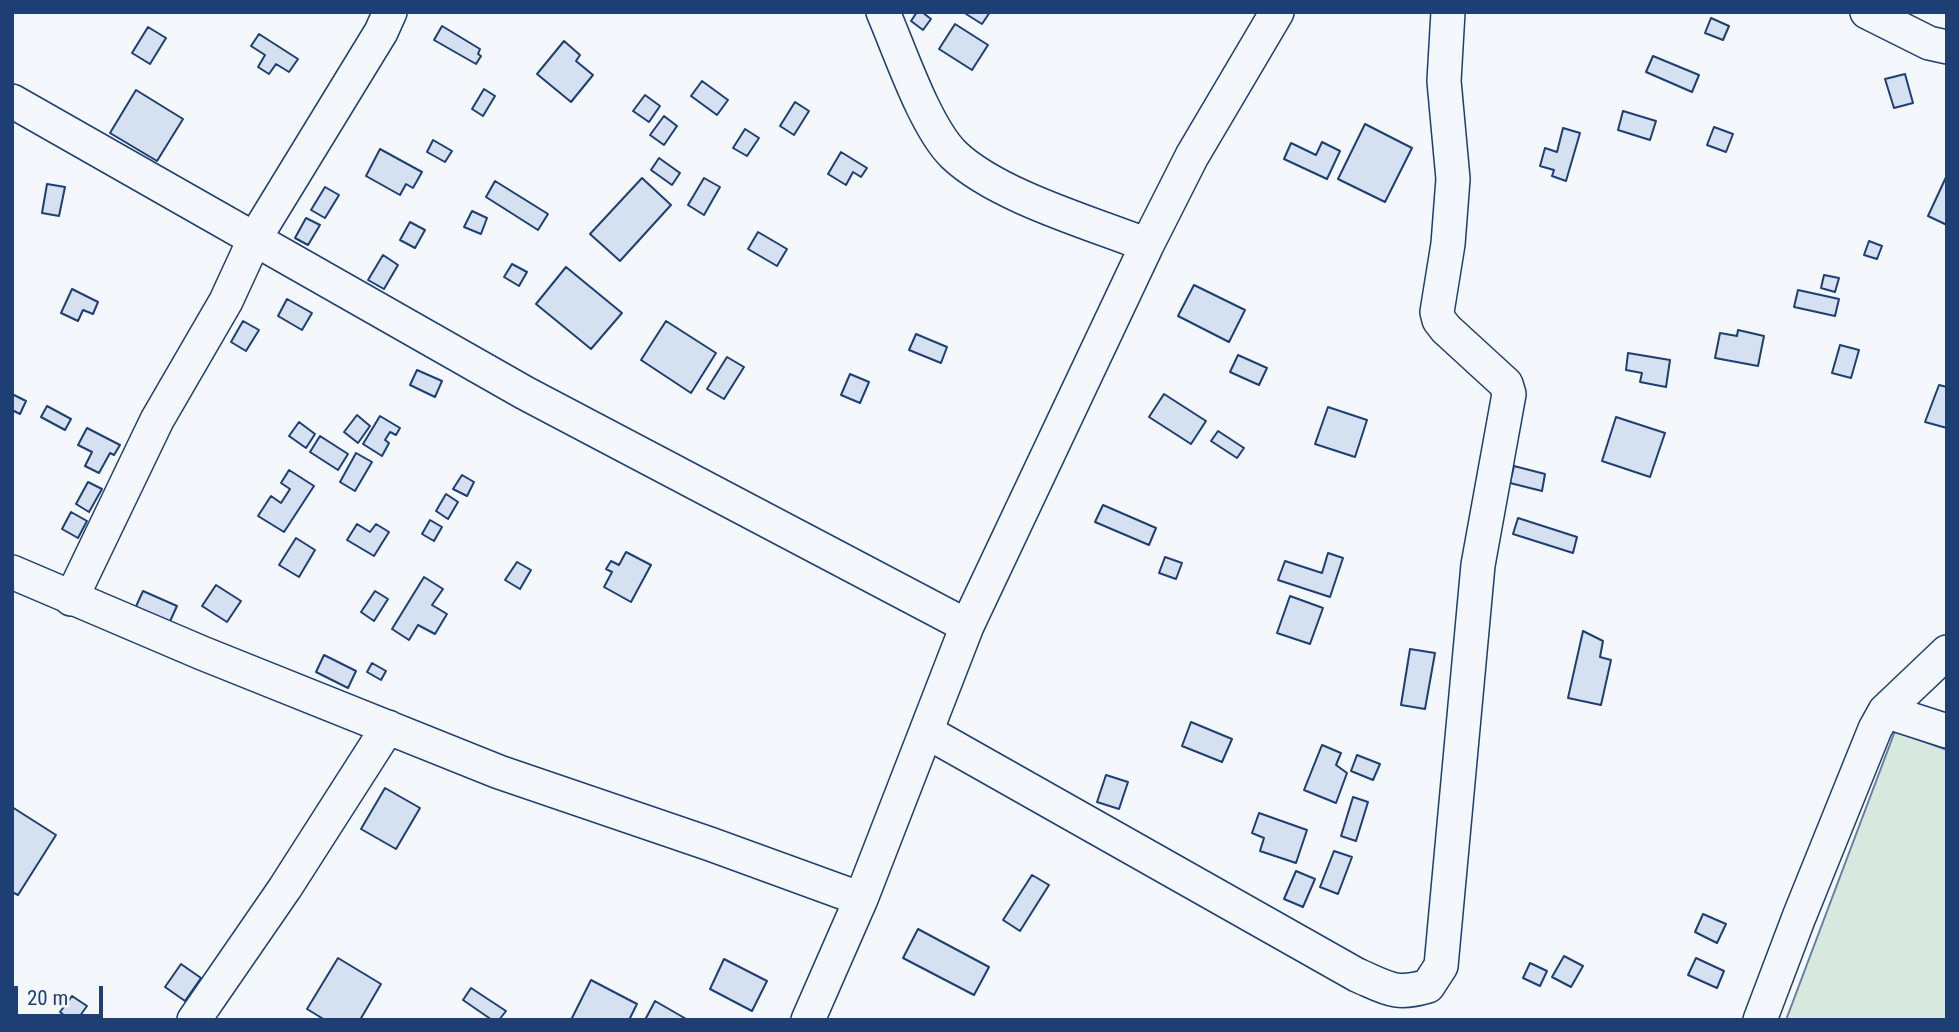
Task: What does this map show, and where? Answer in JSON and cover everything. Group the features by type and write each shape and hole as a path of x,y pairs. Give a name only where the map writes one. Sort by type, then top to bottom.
{"street":[{"path":"71,598 157,420 226,301 255,238 381,32 390,12"},
{"path":"883,12 932,126 954,155 984,177 1015,194 1147,245"},
{"path":"808,1020 861,899 967,626 1147,245 1192,156 1277,12"},
{"path":"928,732 1357,975 1395,992 1428,986 1441,966 1478,565 1509,394 1506,384 1446,329 1437,313 1448,244 1453,179 1444,81 1448,12"},
{"path":"1867,12 1928,43 1947,47"},
{"path":"12,101 525,393 967,626"},
{"path":"12,572 499,772 861,899"},
{"path":"1760,1020 1875,729 1885,711 1947,652"},
{"path":"1885,711 1947,731"},
{"path":"194,1020 285,888 388,727"}],"shaded area":[{"path":"1895,731 1947,750 1947,1020 1786,1020"}],"building":[{"path":"917,12 922,12 931,19 923,30 911,21"},
{"path":"990,12 982,24 966,14"},
{"path":"1711,18 1729,26 1723,40 1705,33"},
{"path":"955,24 988,45 972,70 939,49"},
{"path":"442,26 480,49 478,54 481,56 476,64 434,40"},
{"path":"148,27 166,38 150,64 132,53"},
{"path":"259,34 298,59 289,72 276,64 269,74 258,67 265,55 251,46"},
{"path":"564,41 580,55 576,61 593,75 571,102 537,74"},
{"path":"1653,56 1699,75 1692,92 1646,72"},
{"path":"1905,74 1913,103 1894,108 1885,79"},
{"path":"702,81 728,100 717,115 691,96"},
{"path":"484,89 495,96 483,116 472,109"},
{"path":"136,90 183,119 157,161 110,133"},
{"path":"645,95 660,106 649,122 633,111"},
{"path":"795,102 809,111 794,135 780,126"},
{"path":"1623,111 1656,121 1650,140 1618,130"},
{"path":"664,116 677,126 664,145 650,135"},
{"path":"1365,124 1412,148 1385,202 1338,179"},
{"path":"1714,127 1733,134 1726,152 1707,145"},
{"path":"1563,128 1580,133 1566,181 1552,176 1554,170 1540,166 1545,148 1557,152"},
{"path":"745,129 759,138 747,156 733,148"},
{"path":"433,140 452,151 445,162 427,152"},
{"path":"1322,142 1340,151 1327,179 1284,159 1291,143 1316,155"},
{"path":"380,149 422,172 413,188 406,184 400,195 366,176"},
{"path":"841,152 867,168 861,177 853,172 846,185 828,174"},
{"path":"659,158 680,173 672,185 651,170"},
{"path":"1947,175 1947,225 1928,216"},
{"path":"642,178 671,205 620,261 590,234"},
{"path":"704,178 720,187 704,215 688,205"},
{"path":"495,181 548,214 538,230 486,197"},
{"path":"47,184 65,187 59,216 42,213"},
{"path":"325,187 339,195 325,218 311,210"},
{"path":"472,211 487,218 481,234 464,227"},
{"path":"306,218 320,225 308,245 295,238"},
{"path":"410,222 425,230 415,248 400,240"},
{"path":"758,232 787,249 777,266 748,249"},
{"path":"1869,241 1882,246 1877,259 1864,255"},
{"path":"383,255 398,265 384,289 368,280"},
{"path":"512,264 527,272 519,286 504,277"},
{"path":"566,267 622,313 591,349 536,304"},
{"path":"1824,275 1839,278 1835,292 1821,288"},
{"path":"1194,285 1245,310 1229,342 1178,316"},
{"path":"72,289 98,302 93,314 83,310 78,321 61,313"},
{"path":"1798,290 1839,299 1835,316 1794,307"},
{"path":"287,299 312,313 302,330 278,316"},
{"path":"243,321 259,330 246,351 231,342"},
{"path":"666,321 716,353 691,393 641,360"},
{"path":"1738,330 1764,336 1758,366 1715,358 1720,333 1737,336"},
{"path":"916,334 947,347 941,363 909,350"},
{"path":"1840,345 1859,350 1851,378 1832,373"},
{"path":"1628,353 1670,360 1666,387 1640,382 1642,373 1626,370"},
{"path":"1238,355 1267,368 1259,385 1230,372"},
{"path":"727,357 744,367 724,399 707,389"},
{"path":"417,370 442,381 435,397 410,385"},
{"path":"850,374 869,382 860,403 841,395"},
{"path":"1939,385 1947,387 1947,428 1925,422"},
{"path":"12,394 26,401 20,414 12,410"},
{"path":"1164,394 1206,421 1191,444 1149,417"},
{"path":"47,406 71,419 65,430 41,417"},
{"path":"1328,407 1367,420 1355,457 1315,444"},
{"path":"357,415 370,426 358,443 344,432"},
{"path":"380,416 400,428 396,435 390,432 385,440 389,443 382,456 363,444"},
{"path":"1616,417 1665,433 1650,477 1602,461"},
{"path":"299,422 315,434 306,448 289,436"},
{"path":"87,428 120,445 114,455 110,453 99,473 85,466 92,452 78,445"},
{"path":"1218,431 1244,448 1237,458 1211,441"},
{"path":"320,436 348,454 338,470 310,452"},
{"path":"356,453 372,462 355,491 340,482"},
{"path":"1514,466 1545,474 1542,491 1510,483"},
{"path":"289,470 314,486 284,532 258,516 271,496 281,503 290,489 281,483"},
{"path":"462,475 474,482 467,496 453,489"},
{"path":"88,482 102,489 89,512 76,504"},
{"path":"446,494 458,502 448,519 436,511"},
{"path":"1103,505 1156,528 1149,545 1095,522"},
{"path":"71,512 87,521 78,538 62,529"},
{"path":"1518,518 1577,537 1573,553 1513,534"},
{"path":"430,520 442,527 434,541 422,534"},
{"path":"357,524 370,532 376,524 389,532 374,556 347,540"},
{"path":"296,538 315,550 299,577 279,565"},
{"path":"626,552 651,565 631,602 604,587 612,572 606,569 611,561 619,565"},
{"path":"1328,553 1343,558 1330,597 1278,580 1285,561 1322,573"},
{"path":"1165,557 1182,563 1176,579 1159,573"},
{"path":"517,562 531,570 520,589 505,580"},
{"path":"424,577 443,589 432,605 447,614 435,634 418,625 409,640 392,629"},
{"path":"216,585 241,601 227,622 202,606"},
{"path":"143,591 177,606 167,628 133,613"},
{"path":"375,591 388,599 374,621 361,612"},
{"path":"1290,596 1323,608 1310,644 1277,633"},
{"path":"1583,631 1603,641 1600,657 1611,660 1601,705 1568,698"},
{"path":"1410,649 1435,653 1425,709 1401,705"},
{"path":"324,655 356,671 348,688 316,672"},
{"path":"372,663 386,671 381,680 367,672"},
{"path":"1191,722 1232,739 1222,762 1182,746"},
{"path":"1322,745 1341,753 1336,765 1347,773 1336,803 1304,790"},
{"path":"1357,755 1380,764 1373,780 1351,771"},
{"path":"1106,775 1128,782 1119,809 1097,802"},
{"path":"385,788 420,808 396,849 361,829"},
{"path":"1353,797 1368,802 1356,841 1341,836"},
{"path":"12,807 56,835 18,895 12,892"},
{"path":"1259,813 1307,830 1296,863 1260,851 1264,838 1252,833"},
{"path":"1334,851 1352,857 1338,894 1320,887"},
{"path":"1296,871 1315,879 1303,907 1284,899"},
{"path":"1032,875 1049,885 1020,931 1003,920"},
{"path":"1703,914 1726,924 1717,943 1695,932"},
{"path":"918,929 989,967 974,995 903,958"},
{"path":"1564,956 1583,966 1571,987 1552,977"},
{"path":"338,958 381,984 360,1020 325,1020 307,1009"},
{"path":"1696,958 1724,971 1717,988 1688,975"},
{"path":"724,959 767,981 752,1011 710,989"},
{"path":"1530,963 1547,971 1540,986 1523,978"},
{"path":"181,964 201,978 185,1001 165,987"},
{"path":"591,980 637,1004 629,1020 571,1020"},
{"path":"471,988 506,1011 499,1020 492,1020 463,1000"},
{"path":"72,996 87,1006 77,1020 70,1020 60,1012"},
{"path":"655,1001 688,1020 645,1020"}]}
